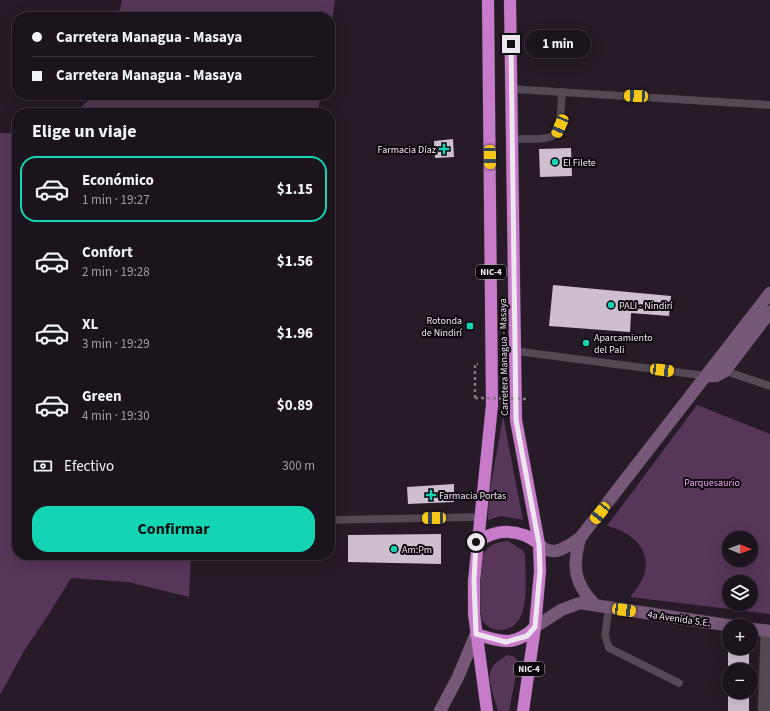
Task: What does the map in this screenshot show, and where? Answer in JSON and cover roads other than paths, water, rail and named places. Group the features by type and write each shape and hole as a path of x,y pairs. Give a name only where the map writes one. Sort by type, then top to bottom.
{"highway":[{"name":"Carretera Managua - Masaya","path":"487,711 476,634 474,581 476,542 492,405 488,0"},
{"name":"Carretera Managua - Masaya","path":"510,0 516,420 539,544 540,571 535,627 523,711"},
{"path":"476,542 486,535 508,531 531,537 539,544"},
{"path":"476,634 506,642 527,636 535,627"}],"street":[{"path":"539,544 544,549 553,552 561,551 580,538 770,293"},
{"path":"707,376 716,376 725,371 770,312"},
{"path":"580,538 576,554 575,569 579,585 595,605"},
{"name":"4a Avenida S.E.","path":"535,627 561,610 580,603 722,624"},
{"path":"758,630 768,631 764,711"},
{"path":"440,711 458,677 476,634"}],"lane":[{"path":"511,89 770,105"},
{"path":"512,139 550,138 556,135 560,126 562,92"},
{"path":"515,351 707,376"},
{"path":"725,371 770,386"},
{"path":"335,520 479,517"},
{"path":"608,608 605,635 609,648 679,683"}],"place":[{"name":"Farmacia Díaz","path":"444,149"},
{"name":"El Filete","path":"555,162"},
{"name":"PALI - Nindirí","path":"611,305"},
{"name":"Rotonda de Nindirí","path":"470,326"},
{"name":"Aparcamiento del Pali","path":"586,343"},
{"name":"Farmacia Portas","path":"431,495"},
{"name":"Am:Pm","path":"394,549"}],"park label":[{"name":"Parquesaurio","path":"712,482"}]}
